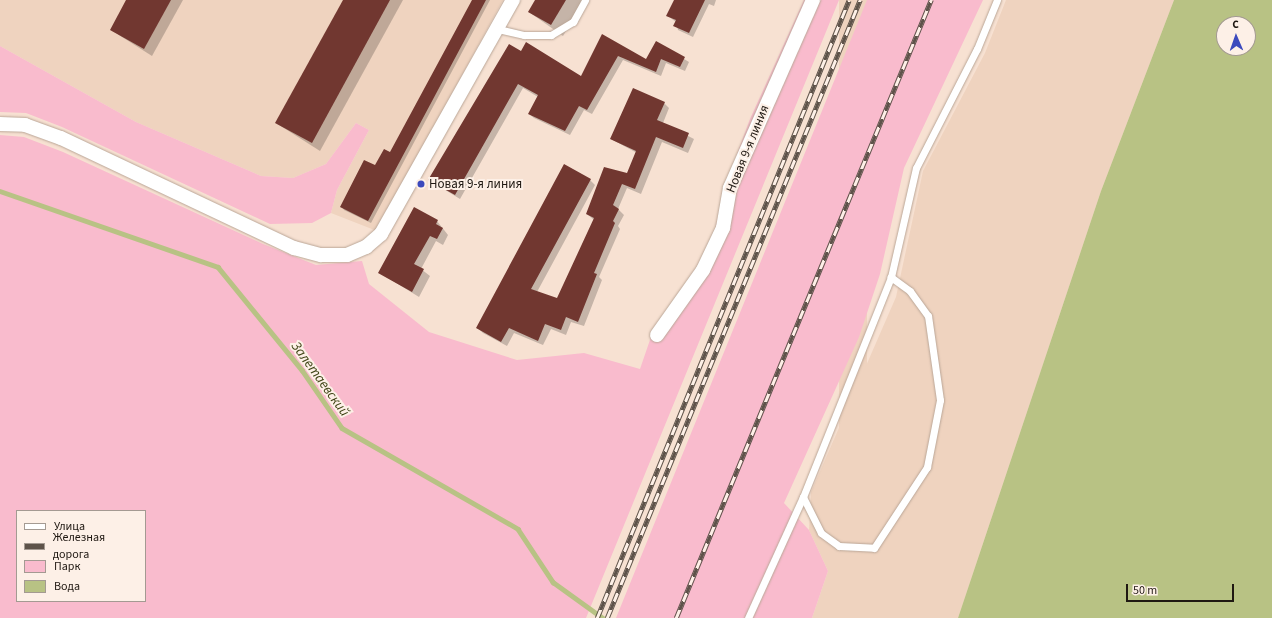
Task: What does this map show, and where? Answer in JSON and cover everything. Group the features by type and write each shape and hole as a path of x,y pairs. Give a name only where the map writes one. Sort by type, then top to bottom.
{"street":[{"path":"0,124 25,125 61,138 294,248 321,255 347,254 366,247 381,234 513,0"},
{"name":"Новая 9-я линия","path":"657,335 703,270 723,228 730,188 813,0"}],"lane":[{"path":"498,29 524,35 551,35 574,22 585,0"},
{"path":"748,618 803,497 891,278 916,168 977,49 997,0"},
{"path":"803,497 821,533 839,546 874,548 927,467 940,400 928,316 910,291 891,278"}],"shaded area":[{"path":"0,0 503,0 377,231 331,213 337,190 369,130 356,123 326,164 293,178 261,176 136,122 0,46"},
{"path":"839,0 867,0 867,618 839,618"},
{"path":"1006,0 1174,0 1101,191 958,618 812,618 828,571 809,530 811,492 896,297 923,171 985,53"}],"green space":[{"path":"804,0 839,0 586,618 0,618 0,135 24,137 63,152 263,244 316,265 362,261 369,284 429,332 517,360 584,353 640,369 652,334 698,269 714,235 724,189 750,119"},
{"path":"867,0 983,0 904,168 880,274 859,337 784,503 809,530 828,571 812,618 616,618"},
{"path":"0,46 136,122 261,176 293,178 326,164 356,123 369,130 337,190 331,213 312,223 270,224 62,127 26,113 0,112"}],"water":[{"path":"1174,0 1272,0 1272,618 958,618 1101,191"}],"building":[{"path":"126,0 171,0 144,49 110,30"},
{"path":"343,0 390,0 312,143 275,123"},
{"path":"472,0 486,0 368,221 340,207 364,160 375,165 384,149 390,152"},
{"path":"535,0 566,0 551,25 528,12"},
{"path":"674,0 705,0 689,33 673,26 676,20 666,16"},
{"path":"602,34 646,59 656,41 685,57 680,67 661,59 656,72 618,56 587,110 579,106 565,131 528,114 538,95 518,84 455,195 428,180 509,44 521,51 526,42 581,76"},
{"path":"633,88 665,102 657,120 689,133 683,148 656,137 635,189 622,184 613,205 619,209 613,221 615,223 594,273 597,274 578,322 566,317 561,330 545,324 538,341 509,328 501,342 476,328 564,164 591,179 531,289 557,298 594,218 586,214 604,167 627,173 636,151 610,139"},
{"path":"414,207 438,220 436,224 443,228 437,239 430,236 414,264 424,269 412,292 378,273"}],"waterway":[{"name":"Залетаевский","path":"0,191 218,267 302,370 342,428 518,529 553,582 603,618"}],"railway":[{"path":"597,618 849,0"},
{"path":"607,618 860,0"},
{"path":"676,618 931,0"}],"place":[{"name":"Новая 9-я линия","path":"421,184"}]}
